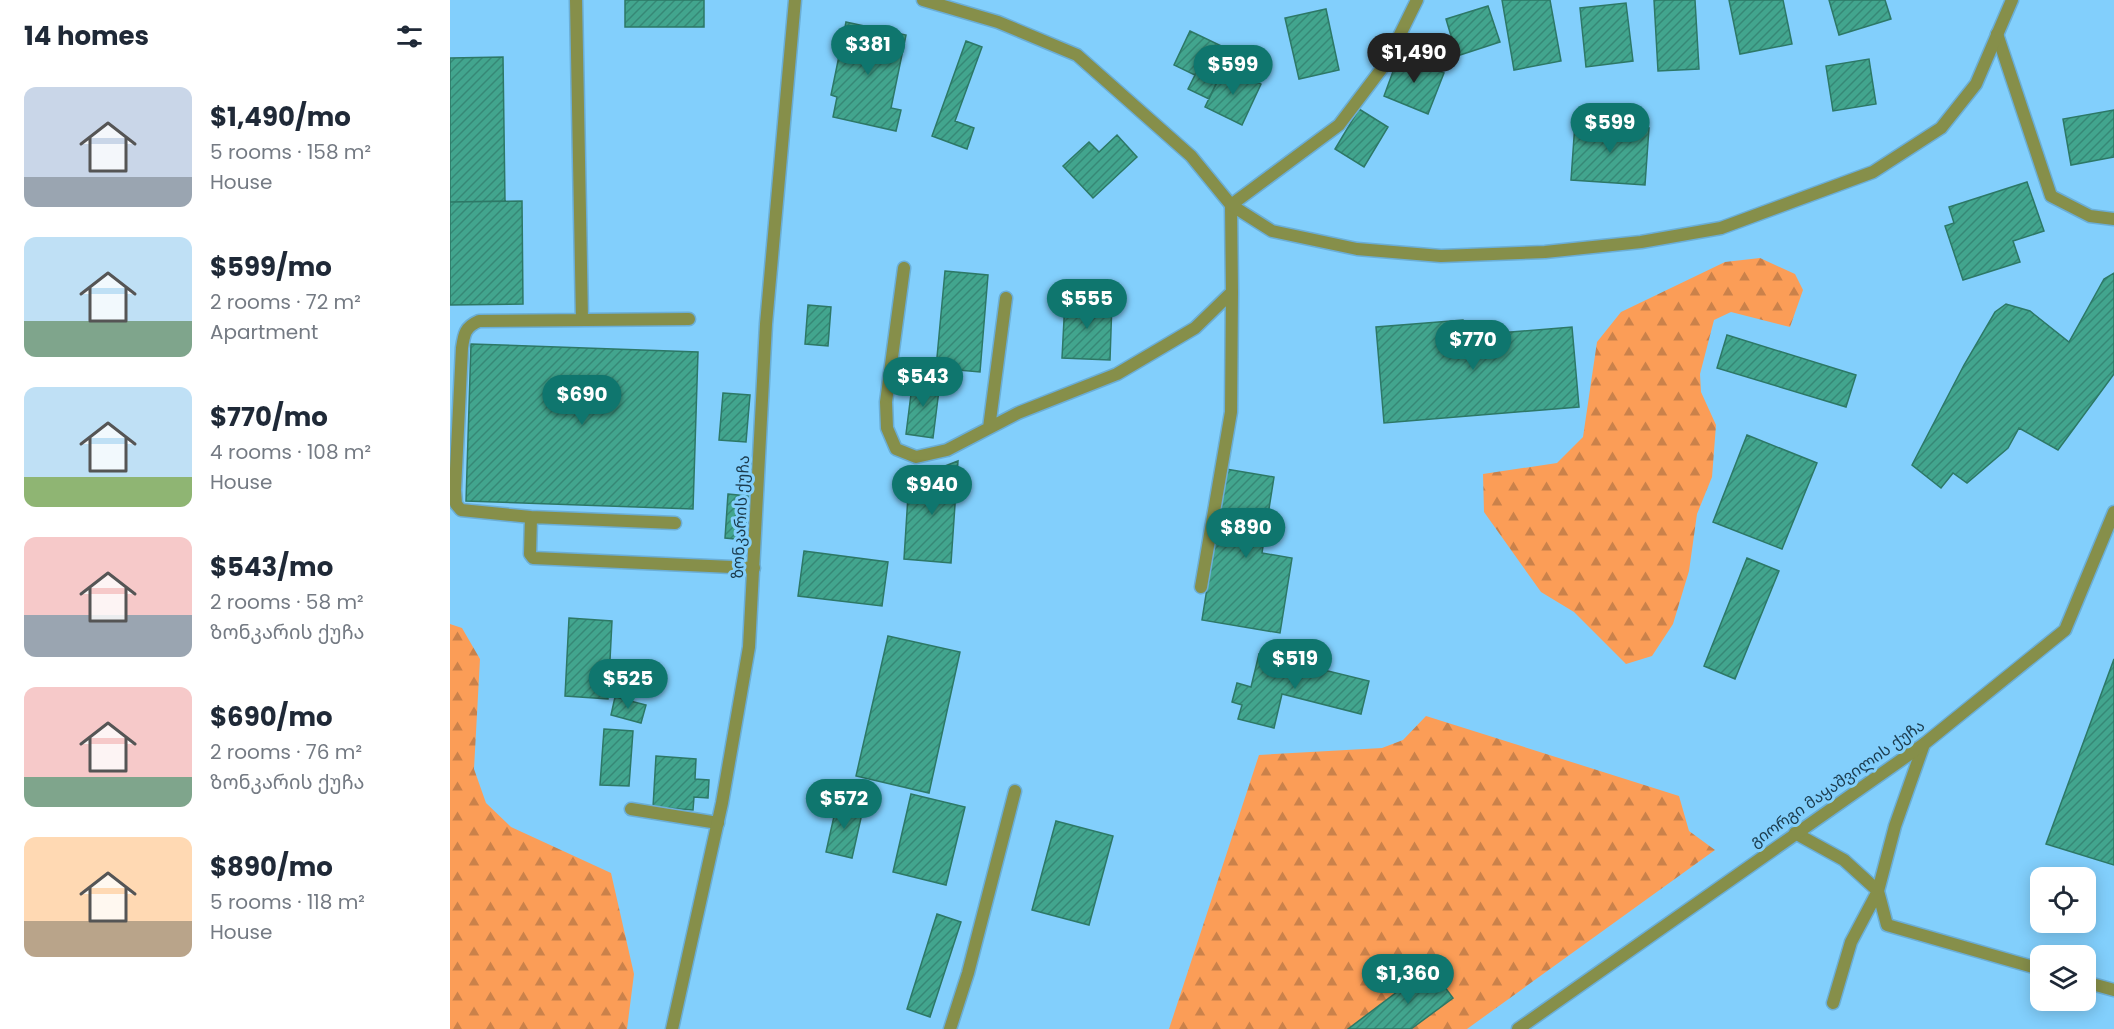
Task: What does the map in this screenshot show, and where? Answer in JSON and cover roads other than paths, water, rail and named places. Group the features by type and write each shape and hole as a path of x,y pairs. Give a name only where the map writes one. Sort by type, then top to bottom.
{"street":[{"path":"576,0 582,320"},
{"name":"ზონკარის ქუჩა","path":"672,1029 717,823 749,647 766,324 795,0"},
{"path":"923,0 998,22 1077,56 1191,156 1231,205 1272,231 1357,249 1442,255 1556,251 1641,242 1721,228 1873,172 1941,128 1976,84 2012,0"},
{"path":"1231,205 1339,125 1386,63 1417,0"},
{"path":"1997,34 2051,196 2090,216 2114,219"},
{"path":"1201,587 1231,412 1231,205"},
{"path":"904,268 886,402 887,428 896,449 915,457 947,450 1018,413 1117,374 1195,328 1232,292"},
{"path":"989,428 1006,298"},
{"path":"675,523 531,517 469,513 460,510 456,504 455,490 464,333 469,326 479,321 689,318"},
{"name":"გიორგი მაყაშვილის ქუჩა","path":"1518,1029 1924,744 2065,630 2114,512"},
{"path":"531,517 530,554 532,558 753,568"},
{"path":"1833,1003 1851,942 1878,891 1895,826 1924,744"},
{"path":"950,1029 968,973 1015,791"},
{"path":"631,809 717,823"},
{"path":"1795,833 1844,860 1878,891 1887,925 2030,966"},
{"path":"2096,985 2114,990"}]}
